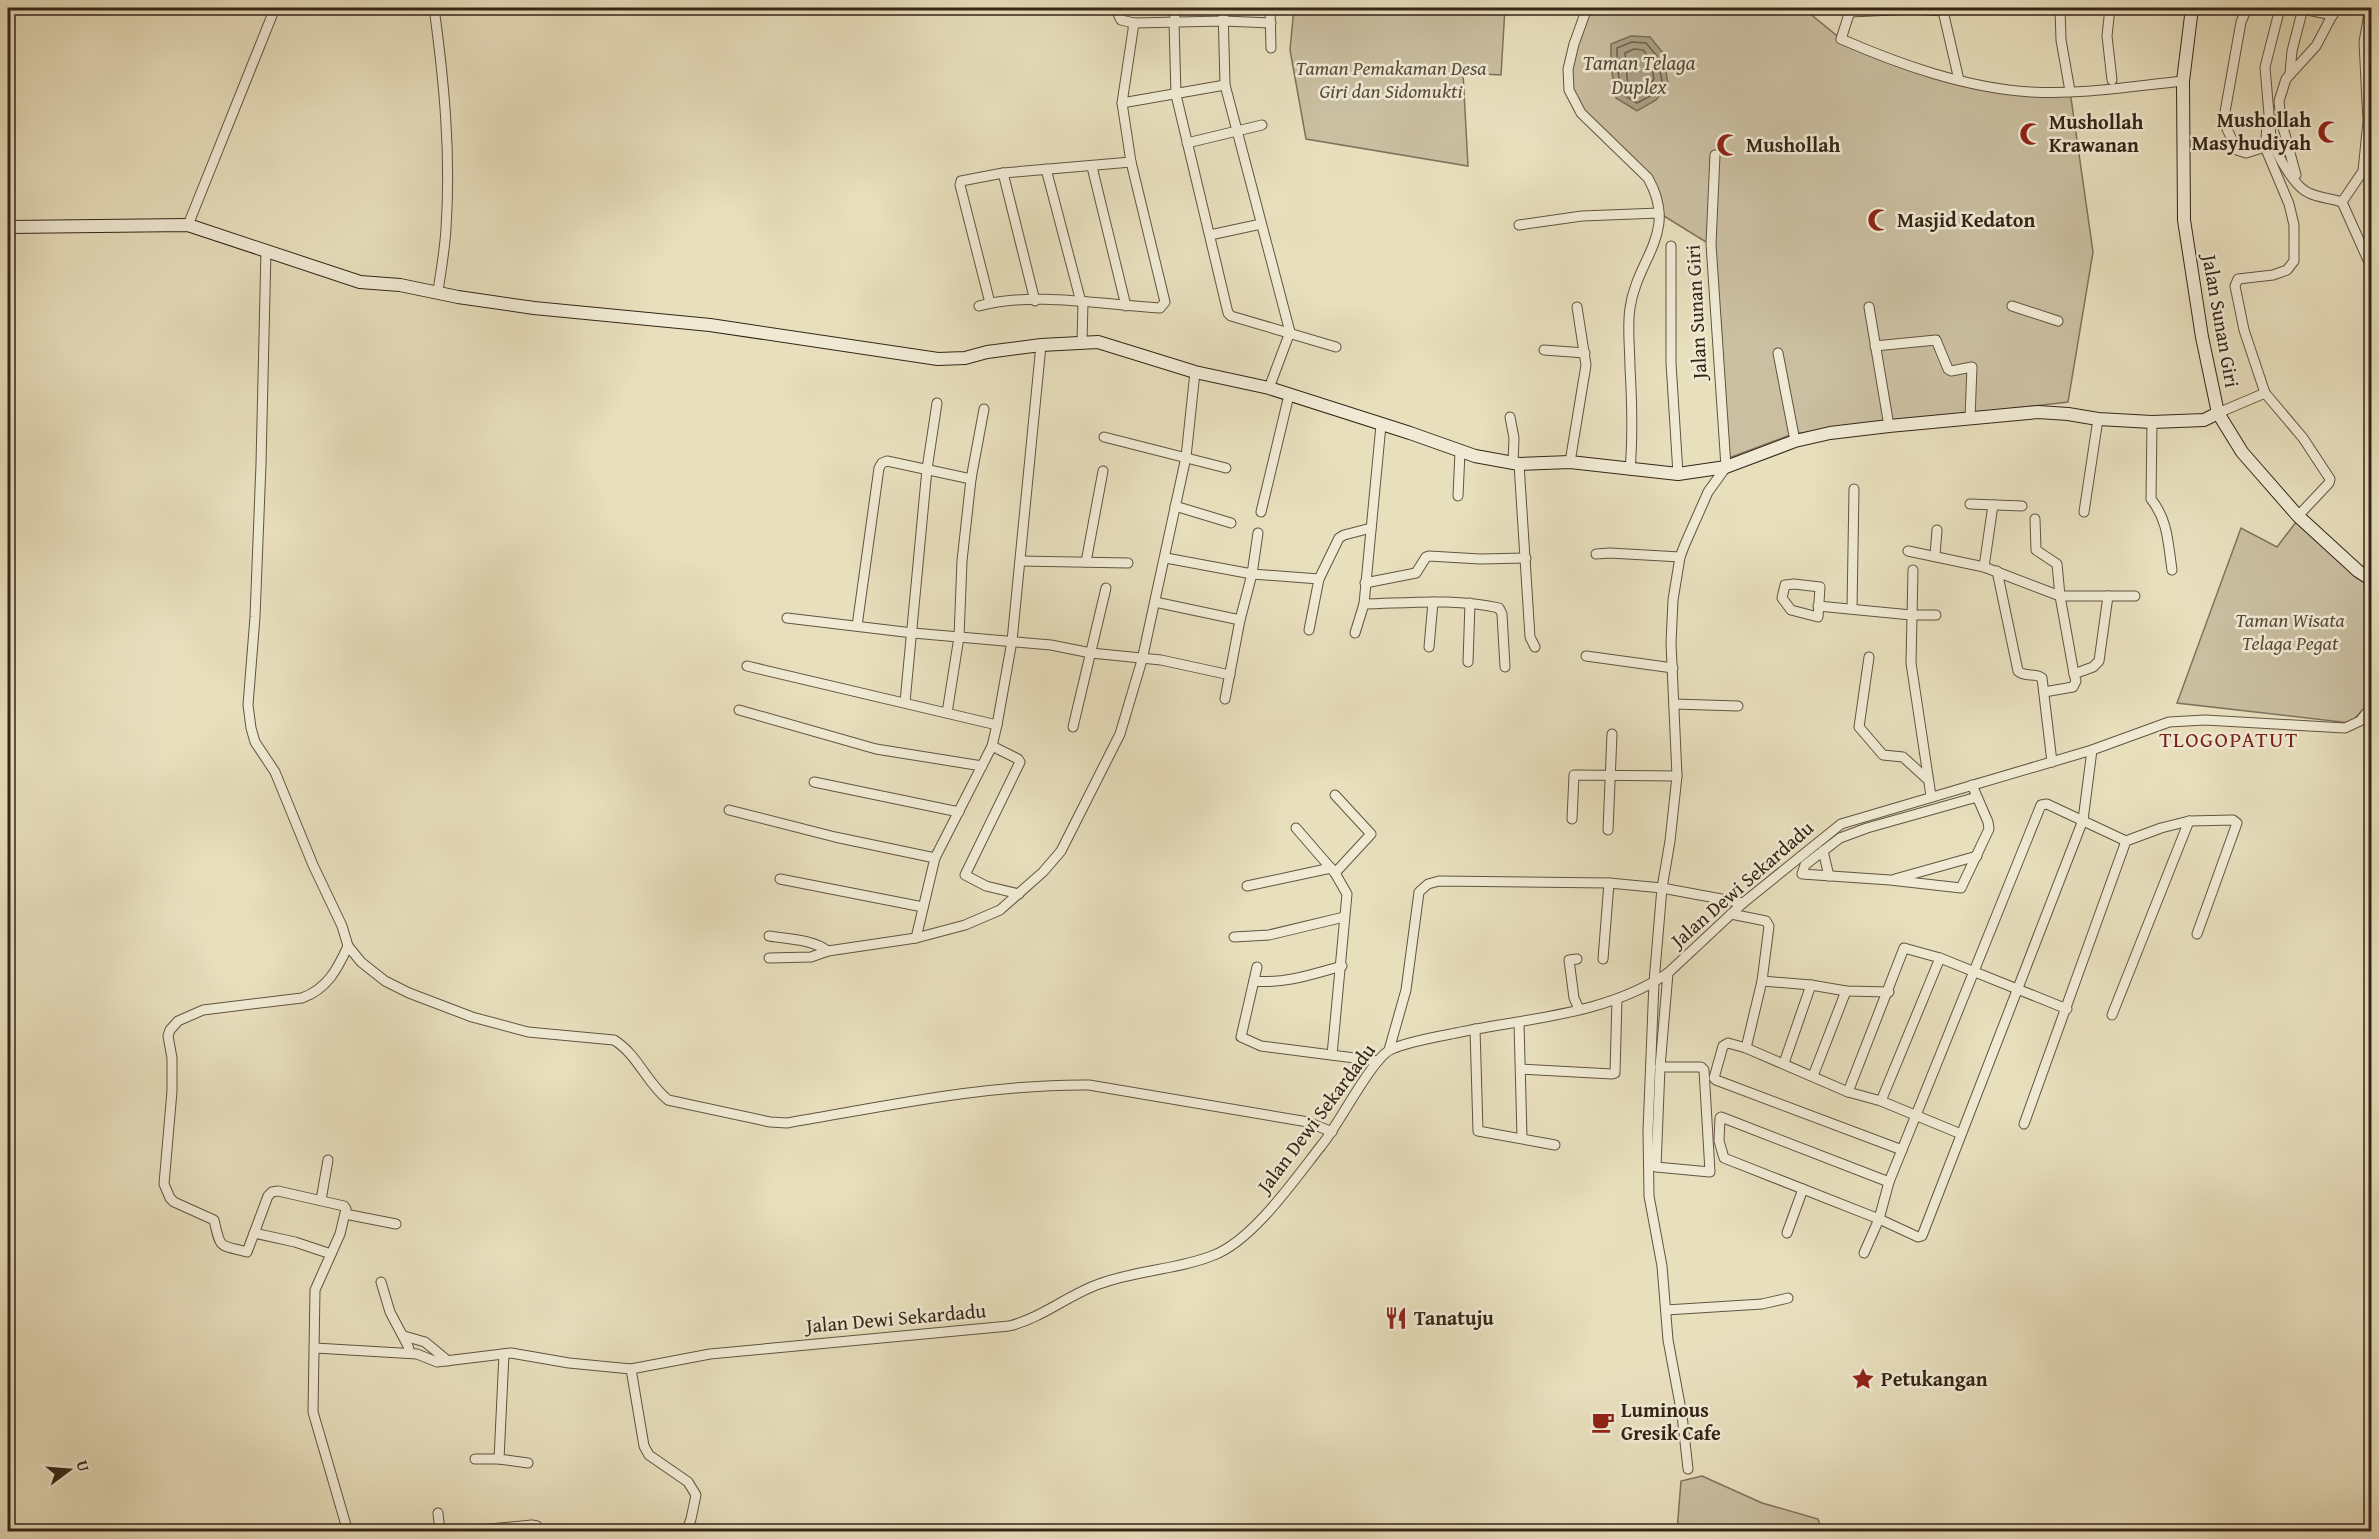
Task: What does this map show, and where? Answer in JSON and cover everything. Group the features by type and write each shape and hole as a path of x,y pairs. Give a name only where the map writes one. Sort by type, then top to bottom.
{"street":[{"path":"188,225 275,8"},
{"path":"434,8 446,116 448,174 446,229 438,291"},
{"path":"1120,8 1118,14 1120,20 1134,23 1224,21 1271,23"},
{"path":"1176,8 1174,23 1176,95 1229,315 1336,346"},
{"path":"1223,8 1225,85 1290,332 1269,388"},
{"path":"1270,8 1271,48"},
{"path":"1587,8 1569,62 1569,90 1581,113 1648,177 1656,191 1659,213 1654,245 1634,287 1629,310 1632,442 1630,470"},
{"path":"2060,8 2061,40 2070,91"},
{"path":"2110,8 2107,36 2112,80"},
{"name":"Jalan Sunan Giri","path":"2192,8 2183,81 2184,220 2202,337 2218,413 2242,452 2298,516 2358,571 2372,580"},
{"path":"2247,8 2241,22 2225,112 2227,129 2237,150 2246,153 2265,147"},
{"path":"2280,8 2265,67 2274,149 2299,186 2310,194 2330,197 2342,202 2372,269"},
{"path":"2290,73 2316,46 2334,11 2297,8"},
{"path":"2299,186 2281,120 2279,101 2290,73 2292,51 2303,8"},
{"path":"2342,202 2362,171 2368,121 2364,42 2370,8"},
{"path":"1959,80 1943,11 1851,10 1841,39 1877,55 1959,80 2031,92 2070,91 2183,81"},
{"path":"979,306 990,303 1035,301 1160,308 1166,299 1131,162 1122,103 1134,23"},
{"path":"1122,103 1225,85"},
{"path":"2281,120 2267,127 2265,147 2289,204 2294,225 2294,261 2287,270 2273,275 2238,279 2235,286 2244,330 2265,393 2303,438 2330,479 2329,483 2298,516"},
{"path":"1187,143 1262,125"},
{"name":"Jalan Sunan Giri","path":"1715,155 1711,244 1726,467"},
{"path":"990,303 959,182 1003,173 1131,162"},
{"path":"1092,167 1126,306"},
{"path":"1046,169 1082,302 1082,342"},
{"path":"1003,173 1035,301"},
{"path":"1519,225 1582,216 1659,213"},
{"path":"1210,235 1261,224"},
{"path":"8,227 188,225 360,282 400,285 438,291 458,297 534,308 710,325 946,360 1041,345 1098,342 1195,372 1289,394 1461,452 1516,463 1570,462 1678,474 1726,467 1795,441 1830,433 2038,412 2152,422 2204,420 2265,393"},
{"path":"1671,246 1671,363 1678,474"},
{"path":"266,250 260,512 248,705 251,728 255,742 275,772 313,865 342,926 348,946 360,962 386,981 410,993 472,1017 528,1032 614,1040 630,1052 658,1092 668,1100 770,1122 787,1123 906,1100 1056,1085 1089,1085 1308,1122 1332,1132"},
{"path":"2012,306 2058,321"},
{"path":"1570,462 1586,365 1577,307"},
{"path":"1869,307 1889,426"},
{"path":"1875,346 1936,339 1948,369 1951,371 1972,367 1970,418"},
{"path":"916,938 935,858 992,746 997,725 1012,641 1041,345"},
{"path":"1544,350 1585,353"},
{"path":"1778,353 1795,441"},
{"path":"769,958 811,957 828,951 916,938 989,916 1019,894 1061,852 1120,734 1142,660 1166,558 1174,506 1186,457 1195,372"},
{"path":"1260,512 1289,394"},
{"path":"905,702 927,469 937,403"},
{"path":"947,713 958,637 970,479 984,409"},
{"path":"1510,417 1526,558 1530,637 1535,647"},
{"path":"2084,512 2098,419"},
{"path":"2152,422 2151,499 2161,512 2165,523 2172,570"},
{"path":"1355,633 1364,604 1381,425"},
{"path":"1104,437 1226,468"},
{"path":"1458,496 1461,452"},
{"path":"857,626 880,465 886,461 970,479"},
{"path":"1688,1469 1682,1415 1668,1340 1662,1266 1648,1181 1654,982 1662,888 1677,776 1672,668 1673,600 1680,557 1708,492 1726,467"},
{"path":"1086,562 1103,471"},
{"path":"1852,609 1854,489"},
{"path":"1970,504 2022,506"},
{"path":"1984,567 1993,505"},
{"path":"1174,506 1231,523"},
{"path":"2035,519 2036,550 2058,564 2060,596 2076,681 2073,687 2044,692"},
{"path":"1309,630 1319,579 1339,538 1371,528"},
{"path":"1935,555 1937,530"},
{"path":"1225,699 1240,620 1252,574 1258,533"},
{"path":"1908,551 1984,567 2060,596 2135,596"},
{"path":"1596,554 1680,557"},
{"path":"1365,583 1416,573 1425,557 1430,555 1473,559 1526,558"},
{"path":"1166,558 1252,574 1319,579"},
{"path":"1020,561 1128,563"},
{"path":"1913,570 1911,663 1930,796"},
{"path":"1997,571 2018,671 2024,675 2040,676 2052,762"},
{"path":"1785,585 1820,587 1818,606 1818,617 1791,610 1782,598 1785,585"},
{"path":"1073,727 1106,588"},
{"path":"2074,674 2093,667 2099,661 2108,596"},
{"path":"1155,602 1240,620"},
{"path":"1429,647 1433,602"},
{"path":"1364,604 1470,603 1499,608 1505,667"},
{"path":"1468,662 1470,603"},
{"path":"1818,606 1911,615 1936,615"},
{"path":"787,618 913,633 1051,645 1142,660 1161,660 1230,675"},
{"path":"1586,656 1672,668"},
{"path":"1869,657 1859,727 1883,756 1903,757 1926,778"},
{"path":"747,666 997,725"},
{"path":"1674,704 1738,706"},
{"name":"Jalan Dewi Sekardadu","path":"315,1348 410,1353 437,1362 504,1354 631,1369 710,1354 1009,1326 1026,1322 1098,1284 1126,1275 1190,1263 1237,1242 1259,1221 1332,1132 1378,1061 1389,1050 1475,1029 1519,1023 1579,1009 1617,999 1654,982 1668,973 1743,903 1841,824 2092,750 2169,722 2205,720 2345,728 2360,721 2372,706"},
{"path":"739,710 876,749 982,766"},
{"path":"1608,830 1612,734"},
{"path":"992,746 1020,762 965,875 986,886 1019,894"},
{"path":"1890,1182 1720,1117 1719,1141 1724,1158 1921,1236 2083,820 2092,750"},
{"path":"1572,819 1574,775 1677,776"},
{"path":"814,782 959,812"},
{"path":"1972,784 1989,825 1961,888 1802,874 1805,865 1840,838 1867,828 1977,797"},
{"path":"1247,886 1333,871 1371,834 1335,795"},
{"path":"1864,1253 1973,970 2041,805 2047,804 2126,841 2161,828 2189,821 2233,820 2237,824 2197,934"},
{"path":"729,810 835,837 935,858"},
{"path":"2112,1015 2189,821"},
{"path":"1296,828 1333,871 1347,894 1332,1055"},
{"path":"2024,1124 2126,841"},
{"path":"1823,851 1829,876"},
{"path":"1890,880 1977,856"},
{"path":"780,879 923,907"},
{"path":"1389,1050 1406,990 1419,892 1428,884 1471,880 1609,883 1662,888 1743,903"},
{"path":"1603,959 1609,883"},
{"path":"1731,914 1769,923 1762,981 1746,1048"},
{"path":"1234,937 1269,935 1344,917"},
{"path":"768,936 821,946 828,951"},
{"path":"348,946 331,978 312,995 203,1010 178,1021 168,1036 172,1070 170,1120 163,1177 166,1191 174,1202 214,1220 217,1239 225,1247 246,1252 267,1196 272,1192 278,1191 344,1206 345,1214 340,1234 315,1290 313,1412 348,1532"},
{"path":"1848,1092 1889,992 1904,948 1907,947 1973,970 2067,1009"},
{"path":"1881,1101 1940,958"},
{"path":"1577,959 1569,960 1572,987 1579,1009"},
{"path":"1254,981 1272,983 1291,980 1342,966"},
{"path":"1257,967 1241,1037 1261,1046 1378,1061"},
{"path":"1660,1067 1701,1067 1704,1070 1710,1173 1656,1167 1660,1067 1668,973"},
{"path":"1762,981 1811,985 1846,991 1889,992"},
{"path":"1784,1064 1811,985"},
{"path":"1814,1076 1846,991"},
{"path":"1521,1069 1615,1073 1617,999"},
{"path":"1519,1023 1522,1137"},
{"path":"1475,1029 1477,1129 1482,1133 1522,1137 1555,1145"},
{"path":"1902,1150 1716,1080 1714,1077 1724,1044 1746,1048 1848,1092 1881,1101 1961,1134"},
{"path":"321,1200 328,1160"},
{"path":"1787,1233 1803,1189"},
{"path":"345,1214 396,1224"},
{"path":"254,1233 295,1242 331,1254"},
{"path":"381,1282 390,1312 404,1336 410,1353"},
{"path":"1666,1310 1762,1304 1788,1298"},
{"path":"404,1336 425,1342 448,1361"},
{"path":"499,1459 504,1354"},
{"path":"631,1369 644,1446 649,1455 688,1482 696,1495 686,1532"},
{"path":"475,1459 499,1459 528,1463"},
{"path":"438,1514 440,1532"},
{"path":"459,1532 532,1524 537,1526 539,1532"}],"green space":[{"name":"Taman Pemakaman Desa Giri dan Sidomukti","path":"1294,8 1505,8 1501,75 1463,73 1468,166 1306,139 1290,50"},
{"path":"1587,8 1803,8 1841,39 1929,72 1987,85 2070,91 2093,252 2068,402 1793,434 1729,458 1711,245 1659,213 1656,191 1573,101 1569,62"},
{"name":"Taman Wisata Telaga Pegat","path":"2296,522 2371,587 2371,685 2365,708 2350,723 2177,703 2241,528 2277,547"},
{"path":"1702,1476 1762,1503 1818,1519 1822,1531 1677,1531 1681,1481"}],"water":[{"name":"Taman Telaga Duplex","path":"1631,36 1650,37 1663,53 1668,84 1656,100 1637,111 1616,98 1611,66 1611,44"}],"place":[{"name":"Mushollah Masyhudiyah","path":"2329,132"},
{"name":"Mushollah Krawanan","path":"2031,134"},
{"name":"Mushollah","path":"1728,145"},
{"name":"Masjid Kedaton","path":"1879,220"},
{"name":"Tanatuju","path":"1396,1318"},
{"name":"Petukangan","path":"1863,1379"},
{"name":"Luminous Gresik Cafe","path":"1603,1422"}],"district":[{"name":"TLOGOPATUT","path":"2229,739"}]}
